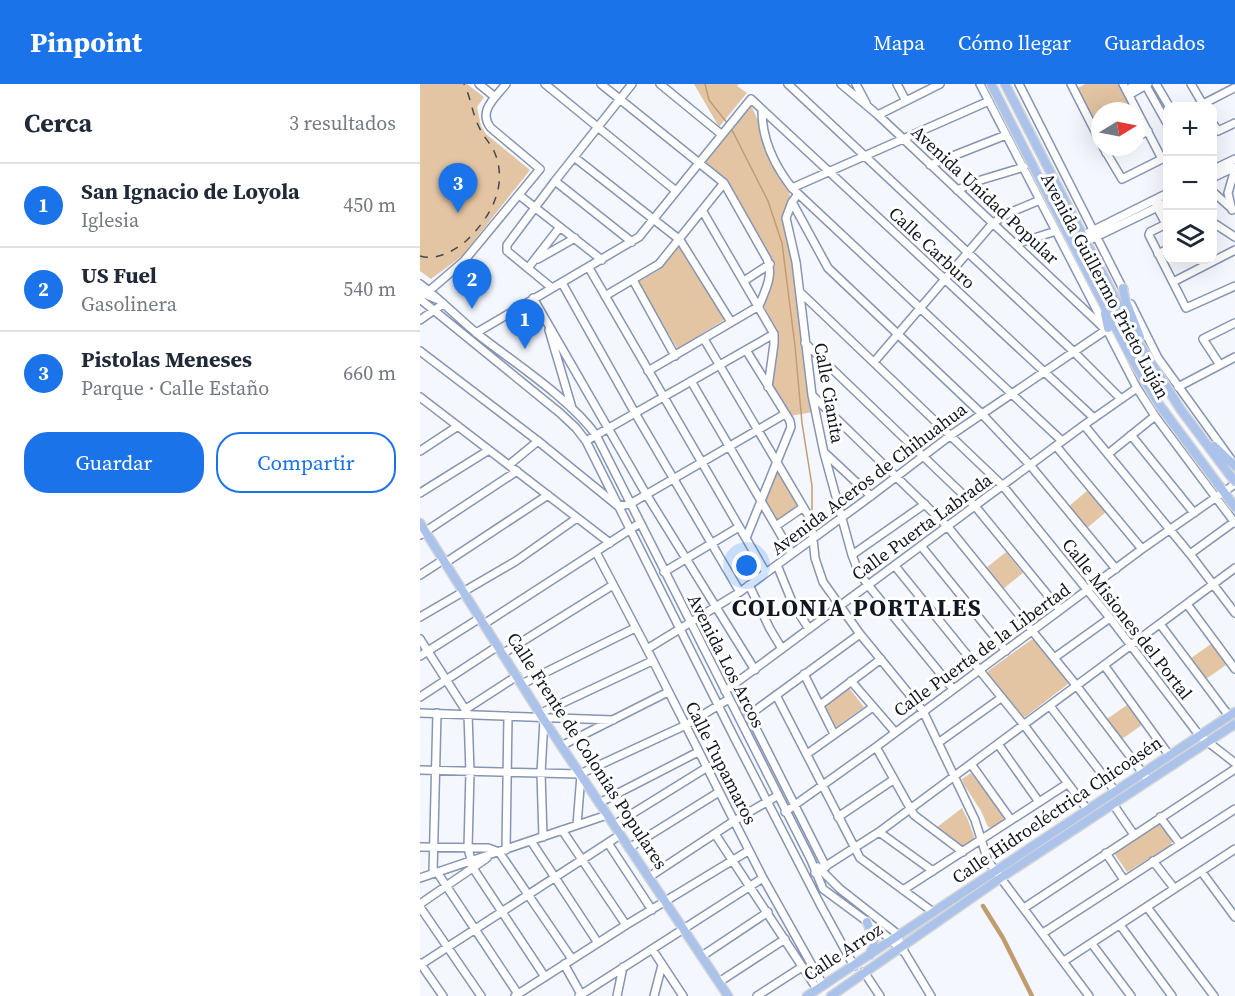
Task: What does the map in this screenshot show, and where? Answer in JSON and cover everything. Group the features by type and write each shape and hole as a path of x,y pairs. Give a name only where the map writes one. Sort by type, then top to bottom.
{"main road":[{"path":"986,84 995,99 1003,106"},
{"name":"Avenida Guillermo Prieto Luján","path":"991,84 1129,354 1158,403 1220,494 1231,503"},
{"name":"Avenida Guillermo Prieto Luján","path":"1005,84 1144,352 1181,410 1235,483"},
{"path":"1123,288 1123,296 1136,325 1144,352"},
{"path":"1098,290 1107,329"},
{"path":"1181,410 1195,422 1220,453 1235,465"},
{"name":"Calle Frente de Colonias Populares","path":"420,523 423,533 464,591 541,717 728,996"},
{"name":"Calle Hidroeléctrica Chicoasén","path":"902,948 1088,809 1232,714"},
{"name":"Calle Hidroeléctrica Chicoasén","path":"895,938 933,912 1113,804 1235,724"},
{"path":"867,922 874,939 870,955"},
{"name":"Calle Arroz","path":"807,996 895,938"},
{"name":"Calle Arroz","path":"831,996 902,948"}],"street":[{"path":"479,84 495,97"},
{"path":"429,291 464,261 540,168 487,124 485,112 506,84"},
{"path":"545,84 676,191"},
{"path":"601,84 723,183 770,264 770,277 759,306 648,371"},
{"path":"552,288 507,251 507,245 632,84"},
{"path":"476,333 639,237 721,134 660,84"},
{"path":"788,84 969,252 1121,399"},
{"name":"Avenida Unidad Popular","path":"841,84 878,115 1107,329"},
{"path":"856,84 867,105"},
{"path":"897,84 906,101"},
{"path":"878,115 938,84"},
{"name":"Avenida Guillermo Prieto Luján","path":"980,84 1137,388 1155,416 1220,494"},
{"name":"Avenida Guillermo Prieto Luján","path":"1019,84 1158,358 1235,465"},
{"path":"1083,84 1072,86 1091,123"},
{"path":"1126,90 1137,84"},
{"path":"1126,90 1146,84 1163,116"},
{"path":"1156,84 1166,102"},
{"path":"1191,84 1201,102"},
{"path":"1208,102 1234,87"},
{"path":"1109,156 1122,179 1161,161 1162,156 1126,90"},
{"name":"Calle Carburo","path":"721,134 751,99 1094,418"},
{"path":"792,188 989,101"},
{"path":"762,111 766,143 779,170 792,188 1012,394 1059,444 1143,549"},
{"path":"1217,130 1235,123"},
{"path":"930,165 1006,135"},
{"path":"574,157 680,240 731,322"},
{"path":"1217,168 1235,159"},
{"path":"957,190 1024,167"},
{"path":"1217,176 1235,168"},
{"path":"1234,211 1228,193 1235,168"},
{"path":"555,181 632,242"},
{"path":"605,296 656,267 680,240 723,183"},
{"path":"798,194 792,202 828,267 982,414 1030,465 1116,569"},
{"path":"519,195 602,260"},
{"path":"1217,196 1234,211"},
{"path":"874,362 993,223 1009,213 1040,200"},
{"name":"Calle Cianita","path":"792,202 786,218 795,254 812,395 824,453 852,555 859,573 868,585 954,689"},
{"path":"1074,244 1159,202"},
{"path":"702,210 774,334 768,387"},
{"path":"1163,224 1149,234 1185,307 1189,308 1235,286"},
{"path":"1217,226 1235,237"},
{"path":"528,268 561,227"},
{"path":"1016,244 1056,231"},
{"path":"534,261 575,238"},
{"path":"1173,282 1235,250"},
{"path":"1158,254 1163,251"},
{"path":"744,281 770,264"},
{"path":"589,268 766,573"},
{"path":"633,280 675,356"},
{"path":"562,283 740,592"},
{"path":"420,284 441,302"},
{"path":"420,292 441,302"},
{"name":"Calle Misiones del Portal","path":"800,292 1003,486 1110,618 1199,735 1235,763"},
{"path":"533,298 646,494 755,670"},
{"path":"420,299 560,413 586,441 718,706 854,966"},
{"path":"420,320 441,302"},
{"name":"Avenida Los Arcos","path":"441,302 476,333 572,408 596,435 811,860 840,888 892,929 895,938 931,996"},
{"path":"545,320 572,408"},
{"path":"1220,365 1203,339 1235,323"},
{"name":"Avenida Aceros de Chihuahua","path":"647,649 740,592 951,435 1107,329"},
{"path":"586,441 774,334"},
{"path":"704,339 812,523 818,570 823,582 860,634 923,711 975,820 986,857 997,875 1089,996"},
{"path":"805,343 975,507 1060,610"},
{"path":"746,350 791,427 746,538"},
{"path":"420,351 538,441 618,506 630,504 785,414"},
{"path":"1178,387 1235,357"},
{"path":"562,373 573,366"},
{"path":"567,389 581,380"},
{"path":"691,381 792,554"},
{"name":"Calle Puerta Labrada","path":"724,691 1137,388"},
{"path":"812,395 948,527 1076,685 1148,781"},
{"path":"420,397 610,543"},
{"path":"420,407 427,403"},
{"path":"1108,454 1155,416"},
{"path":"1084,425 1190,554 1235,613"},
{"path":"420,451 458,426"},
{"path":"1131,435 1194,513"},
{"path":"509,465 538,441"},
{"path":"420,493 489,450"},
{"path":"824,453 871,496"},
{"path":"423,533 517,471"},
{"name":"Calle Puerta de la Libertad","path":"795,806 1235,483"},
{"path":"420,575 548,495"},
{"name":"Avenida Guillermo Prieto Luján","path":"1231,503 1234,523"},
{"path":"852,555 925,504"},
{"path":"776,525 802,508"},
{"path":"420,617 516,561 577,518"},
{"path":"420,656 482,621 640,523"},
{"path":"1190,554 1234,523"},
{"path":"664,572 739,527"},
{"path":"921,546 1006,651"},
{"name":"Calle Tupamaros","path":"596,552 820,987"},
{"path":"777,565 793,604 809,629"},
{"path":"895,566 1024,725 1088,809"},
{"path":"821,870 879,832 1235,568"},
{"path":"420,697 613,585"},
{"path":"749,585 782,649"},
{"path":"1187,604 1235,669"},
{"path":"1054,658 1110,618"},
{"path":"1160,624 1232,714"},
{"path":"467,712 519,680 635,628"},
{"path":"749,715 860,634"},
{"path":"420,639 467,712 470,772 468,848 472,865 545,976"},
{"path":"820,705 881,659"},
{"path":"541,717 652,661"},
{"path":"1104,665 1169,755"},
{"path":"804,674 834,734"},
{"path":"851,681 895,732"},
{"name":"Avenida Los Arcos","path":"734,685 795,806 821,870 823,888 867,922 895,938"},
{"path":"561,746 668,692"},
{"path":"776,695 862,861 933,912"},
{"path":"938,743 1001,698"},
{"path":"420,770 580,774 686,725 729,699"},
{"path":"1050,706 1114,791"},
{"path":"807,754 873,707"},
{"path":"420,713 467,712 613,720"},
{"path":"437,713 433,847 435,873 447,886 475,928 516,995 748,851"},
{"path":"508,716 507,772 500,852 572,959"},
{"path":"541,717 543,837"},
{"path":"998,744 1039,802"},
{"path":"876,747 915,817 963,852"},
{"path":"599,803 698,752"},
{"path":"971,764 1011,820"},
{"path":"614,825 706,768"},
{"path":"1023,908 1235,769"},
{"path":"577,825 580,774"},
{"path":"838,817 893,780"},
{"path":"903,890 1067,784"},
{"path":"629,848 719,792"},
{"path":"649,877 734,821 777,796"},
{"path":"1113,804 1134,835"},
{"path":"785,812 795,806"},
{"path":"1043,933 1235,809"},
{"path":"420,878 472,865 500,852 607,815"},
{"path":"1160,817 1180,844"},
{"path":"562,830 626,925"},
{"path":"879,832 933,871"},
{"path":"715,834 802,967 820,987"},
{"path":"444,996 420,964 620,835"},
{"path":"531,841 598,943"},
{"path":"608,843 652,910"},
{"path":"420,847 488,848 500,852"},
{"path":"1064,961 1232,850 1235,860"},
{"path":"1106,854 1124,880"},
{"path":"1153,861 1174,888"},
{"path":"472,865 420,905 481,996"},
{"path":"1201,871 1235,917"},
{"path":"564,964 581,995 763,878"},
{"path":"1148,907 1214,996"},
{"path":"702,956 768,912"},
{"path":"1120,925 1172,996"},
{"path":"719,982 785,939"},
{"path":"1092,944 1131,996"},
{"path":"652,949 682,996"},
{"path":"654,996 662,965"},
{"path":"617,996 623,967"},
{"path":"757,996 802,967"},
{"path":"864,972 880,996"}],"shaded area":[{"path":"420,84 467,84 484,97 477,107 481,126 486,134 530,170 462,256 431,279 420,271"},
{"path":"694,84 739,84 737,86 747,93 719,127"},
{"path":"1085,84 1119,84 1129,102 1091,102 1091,114 1078,88"},
{"path":"750,103 759,123 763,144 777,174 788,189 791,199 784,212 784,223 794,255 813,412 790,416 771,381 779,338 764,306 773,269 770,256 725,180 702,159"},
{"path":"678,246 681,246 724,320 677,348 638,282 659,270"},
{"path":"778,470 799,509 778,521 765,499"},
{"path":"1088,490 1106,512 1087,528 1068,507"},
{"path":"1006,552 1023,573 1003,589 986,568"},
{"path":"1031,640 1035,640 1068,684 1025,717 988,675 988,671"},
{"path":"1211,644 1226,665 1206,679 1191,658"},
{"path":"849,688 864,707 836,727 825,705"},
{"path":"1127,705 1142,725 1122,739 1107,719"},
{"path":"971,773 1004,817 992,828 988,827 981,811 963,783 962,779"},
{"path":"962,808 975,839 963,847 936,828"},
{"path":"1158,824 1172,841 1171,845 1127,872 1114,853"}],"waterway":[{"path":"705,84 709,100 728,124"},
{"path":"731,128 768,201 782,243 802,423 812,486 812,515"},
{"path":"983,906 1003,938 1032,996"}],"railway":[{"path":"420,256 432,257 444,254 466,241 483,222 495,200 498,188 498,164 494,151 479,127 464,84"}],"place":[{"name":"Pistolas Meneses","path":"458,213"},
{"name":"US Fuel","path":"472,309"},
{"name":"San Ignacio de Loyola","path":"525,349"}],"district":[{"name":"COLONIA PORTALES","path":"857,608"}]}
